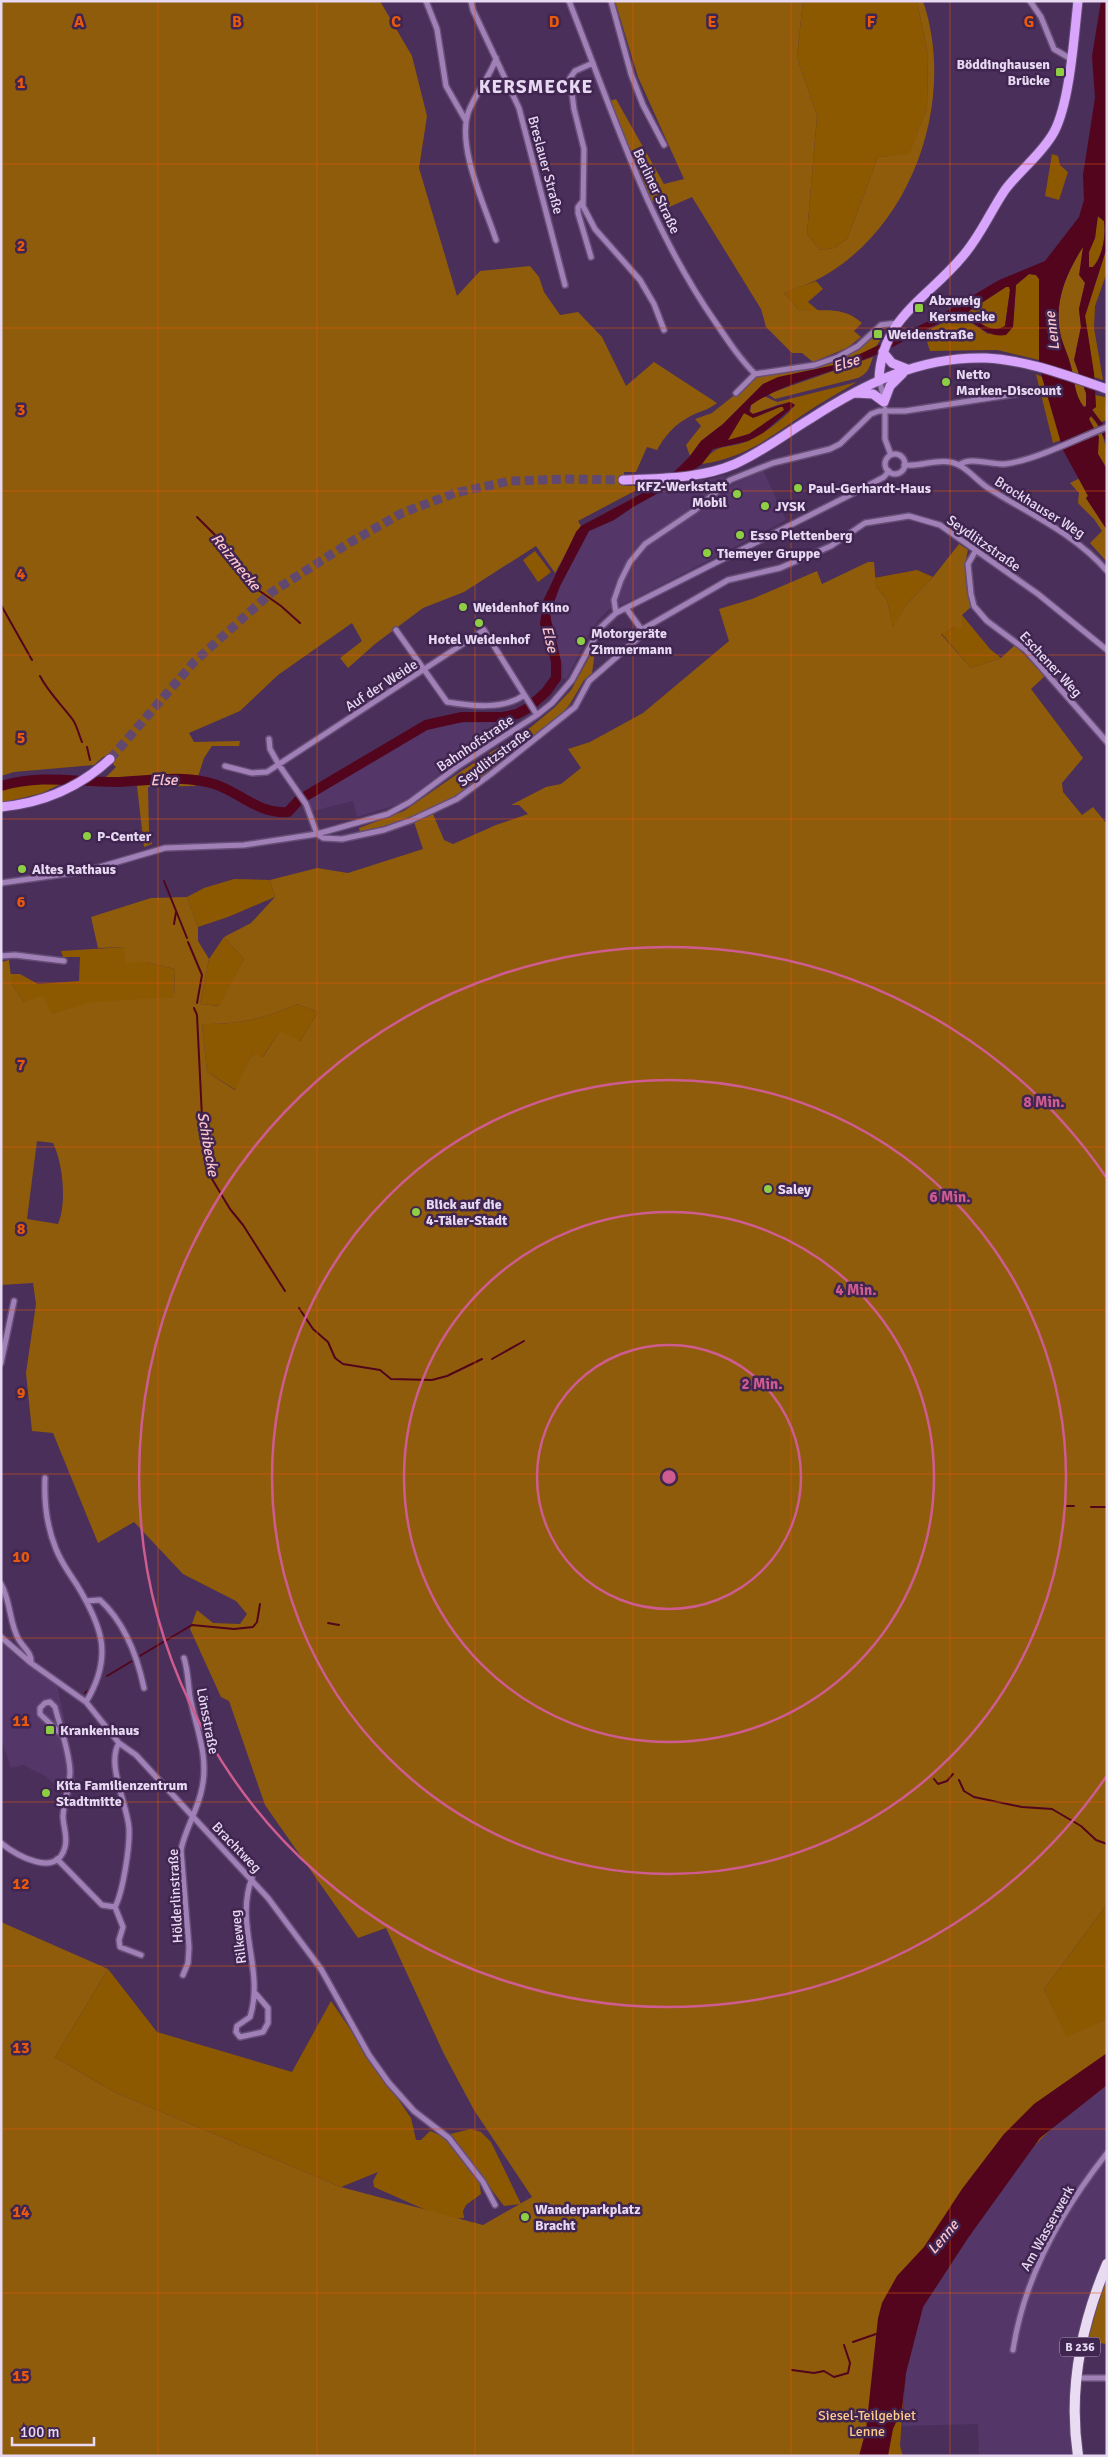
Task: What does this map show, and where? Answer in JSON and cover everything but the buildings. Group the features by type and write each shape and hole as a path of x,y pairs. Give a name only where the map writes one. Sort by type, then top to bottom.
{"main road":[{"path":"879,379 882,356 889,336 897,323 914,303 961,259 1005,191 1053,134 1059,122 1071,59 1078,1"},
{"path":"882,356 892,363 907,369"},
{"path":"623,480 708,472 752,456 879,379 936,361 985,358 1006,360 1048,370 1107,389"},
{"path":"854,393 867,392 884,402 891,384 907,369"},
{"path":"1,808 28,804 69,788 110,759"},
{"name":"B 236","path":"1078,2456 1074,2395 1076,2378 1091,2300 1107,2264"},
{"path":"1074,2395 1071,2424 1074,2456"}],"street":[{"path":"426,1 437,29 446,86 466,122"},
{"name":"Berliner Straße","path":"569,1 627,155 681,266 701,302 738,354 755,374"},
{"path":"611,1 631,74 664,145"},
{"path":"1030,1 1041,17 1054,49 1071,59"},
{"name":"Breslauer Straße","path":"469,2 519,108 565,285"},
{"path":"496,57 473,101 466,122 468,154 496,240"},
{"path":"593,63 578,69 570,78 574,109 584,149 582,202 595,229 632,270 649,295 658,311 664,330"},
{"path":"582,202 578,207 579,222 591,257"},
{"path":"736,393 755,374 815,365 838,357 858,346 881,325 897,323"},
{"path":"879,379 886,412 885,440 891,455"},
{"path":"616,612 616,592 624,574 645,544 657,534 694,512 730,480 773,463 830,449 840,444 871,414 893,413 1022,393"},
{"path":"891,455 885,464 889,471 898,473 904,465 942,462 959,465 970,461 1002,464 1014,462 1107,427"},
{"path":"891,455 900,455 904,465"},
{"name":"Brockhauser Weg","path":"959,465 988,488 1058,529 1085,549 1107,571"},
{"name":"Bahnhofstraße","path":"1,883 86,871 165,848 244,844 317,834 388,814 410,802 457,766 537,715 552,703 572,680 600,628 616,612 850,495 884,476 889,471"},
{"name":"Seydlitzstraße","path":"317,834 323,838 342,839 384,830 412,820 457,799 557,723 574,707 589,681 643,634 643,629 728,580 780,568 831,546 865,523 873,521 917,517 940,525 1038,594 1107,650"},
{"name":"Eschener Weg","path":"976,550 968,564 974,606 987,621 1026,650 1107,742"},
{"path":"626,608 643,629"},
{"path":"396,630 447,702 502,705 526,697"},
{"name":"Auf der Weide","path":"224,766 261,774 279,765 484,630 537,715"},
{"path":"268,739 279,765 306,804 317,834"},
{"path":"1,956 15,955 64,960"},
{"path":"1,1363 14,1302"},
{"path":"45,1478 44,1495 55,1547 62,1564 86,1601 98,1628 103,1657 101,1672 86,1702"},
{"path":"1,1584 7,1595 19,1640 30,1653 31,1663"},
{"path":"86,1601 100,1600 114,1612 134,1652 144,1688"},
{"name":"Brachtweg","path":"1,1637 31,1663 86,1702 119,1743 136,1755 193,1818 252,1878 321,1969 369,2055 389,2083 414,2111 438,2127 462,2152 495,2205"},
{"name":"Lönsstraße","path":"184,1658 204,1755 203,1785 193,1818"},
{"path":"1,1843 26,1860 44,1862 57,1859 65,1847 63,1812 70,1772 62,1735 54,1704 50,1702 45,1703 40,1708 40,1714 62,1735"},
{"path":"119,1743 113,1759 129,1829 121,1895 115,1907 123,1927 119,1940 120,1947 141,1955"},
{"name":"Hölderlinstraße","path":"184,1975 188,1963 189,1947 181,1850 183,1837 193,1818"},
{"path":"57,1859 102,1905 115,1907"},
{"name":"Rilkeweg","path":"252,1878 245,1905 256,1994 250,2017 236,2026 236,2032 240,2037 263,2032 268,2023 268,2008 256,1994"},
{"name":"Am Wasserwerk","path":"1013,2350 1028,2287 1044,2250 1085,2184 1107,2153"},
{"path":"1076,2378 1107,2378"}],"shaded area":[{"path":"1,1 380,1 412,56 427,116 419,168 457,296 480,271 530,266 539,277 544,292 560,315 578,312 602,337 626,386 654,362 717,403 679,423 657,450 647,447 636,472 624,472 625,486 644,486 578,521 581,526 555,573 536,546 464,592 423,608 375,644 348,668 340,658 362,641 352,623 278,675 240,711 189,733 194,742 240,741 239,746 212,746 204,758 195,786 148,787 149,830 152,844 144,847 137,786 99,784 116,767 104,756 94,765 14,772 1,776"},
{"path":"615,1 803,1 797,57 817,116 807,234 820,250 834,248 847,239 878,157 909,154 927,108 928,55 917,1 923,1 932,37 934,75 931,113 921,151 907,186 887,219 862,247 826,275 809,284 784,293 799,310 832,310 855,317 862,323 854,331 861,337 847,348 813,362 802,353 792,353 766,327 761,309 692,197 667,208 659,200 651,203 629,154 610,101 616,99 664,184 684,179 638,77"},
{"path":"1084,245 1085,283 1079,309 1081,327 1076,350 1078,372 1086,393 1086,406 1083,407 1078,398 1071,366 1062,341 1059,312 1060,300 1067,278"},
{"path":"875,336 881,339 875,348 839,364 763,384 723,424 701,441 690,456 686,445 701,426 695,419 712,413 757,377 814,367 839,359"},
{"path":"873,357 870,367 858,378 775,399 768,394"},
{"path":"764,396 777,402 777,405 753,414 750,413 751,405"},
{"path":"763,470 786,520 636,598 608,610 599,619 588,636 566,680 562,677 563,667 554,638 550,614 560,586 589,531 614,520 671,486 724,476 730,486"},
{"path":"1080,478 1088,496 1086,498 1107,530 1107,562 1090,543 1102,531 1094,519 1078,503 1079,493 1070,483"},
{"path":"959,544 968,550 966,578 971,607 962,615 962,629 954,627 941,634 971,668 1001,658 1015,645 1045,676 1031,689 1083,758 1062,783 1063,792 1082,815 1093,807 1107,824 1107,1904 1044,1989 1067,2037 1107,2019 1107,2053 1034,2104 1004,2134 962,2189 924,2247 897,2276 882,2303 866,2430 859,2456 1,2456 1,1922 108,1969 55,2057 114,2092 341,2187 483,2225 532,2197 474,2110 444,2054 386,1928 358,1938 265,1805 229,1701 221,1697 190,1629 197,1610 213,1623 240,1624 247,1614 236,1601 183,1574 134,1522 98,1543 53,1433 32,1431 26,1373 36,1304 33,1283 1,1285 1,962 9,960 12,985 24,1002 43,996 52,1014 92,1002 174,997 175,969 146,962 126,963 124,947 98,948 91,917 151,898 187,897 198,927 198,941 209,959 200,1004 219,1006 244,959 224,937 251,923 275,897 270,880 317,868 348,873 423,849 414,822 396,823 360,832 359,828 404,811 463,770 531,727 555,707 571,690 596,645 592,673 584,680 570,704 558,718 480,778 466,797 433,814 444,840 453,844 496,825 528,814 519,805 511,805 546,787 561,784 581,768 568,749 590,742 643,713 729,641 719,609 752,599 817,571 822,584 868,562 874,562 876,586 887,600 893,627 906,605 933,577","holes":["297,1004 318,1012 300,1041 282,1032 277,1035 263,1057 252,1054 235,1090 207,1072 202,1024 251,1020","37,1141 53,1143 59,1161 63,1194 58,1224 27,1219"]},
{"path":"496,722 503,732 480,747 455,758 436,777 402,803 357,817 353,801 313,811 307,800 404,740 430,727 446,723"},
{"path":"1,1641 19,1659 57,1685 75,1768 75,1782 70,1802 47,1777 23,1765 11,1768 1,1739"},
{"path":"1107,2085 1107,2264 1082,2339 1078,2436 1082,2456 979,2456 978,2424 902,2426 906,2373 923,2307 968,2238 1040,2138"},
{"path":"1107,2274 1107,2338 1105,2344 1082,2339"}],"green space":[{"path":"803,1 917,1 928,55 927,108 909,155 878,157 847,239 834,248 820,250 807,234 817,116 797,57"},
{"path":"1052,154 1058,156 1060,165 1068,172 1059,200 1045,196"},
{"path":"1097,216 1104,221 1105,233 1101,251 1096,262 1093,267 1089,267 1089,252 1095,238"},
{"path":"1107,247 1107,272 1095,306 1094,328 1103,380 1094,377 1085,316"},
{"path":"1029,274 1036,275 1039,279 1039,360 997,350 930,351 924,332 955,317 961,316 988,334 1013,327 1016,285"},
{"path":"816,281 823,289 808,302 820,312 799,310 784,293"},
{"path":"1006,287 1009,287 1010,290 1005,326 995,329 991,328 969,316 969,311"},
{"path":"1036,374 1042,377 1061,440 1053,443"},
{"path":"857,382 817,405 768,439 732,457 702,464 718,449 740,444 760,435 780,420 795,405 790,402 777,405 777,402"},
{"path":"1095,395 1105,397 1107,420 1101,422 1092,409 1096,407"},
{"path":"783,407 784,410 749,434 727,441 744,413 756,417"},
{"path":"1091,416 1096,422 1104,441 1107,469 1098,454 1089,419"},
{"path":"535,551 551,572 538,582 523,560"},
{"path":"917,570 933,577 906,605 893,628 887,600 876,586 874,578"},
{"path":"962,615 990,649 1001,658 971,668 941,633 957,624"},
{"path":"67,781 42,793 1,803 1,789 18,784"},
{"path":"234,879 270,880 275,897 228,917 198,927 187,897 204,888"},
{"path":"224,937 244,959 220,1006 200,1004 209,959"},
{"path":"124,947 146,962 175,969 174,997 52,1014 24,1002 12,985 9,974 20,974 38,984 79,981 80,957 63,957 61,951"},
{"path":"297,1004 318,1012 300,1041 277,1035 262,1058 252,1054 236,1090 207,1072 202,1024 251,1020"},
{"name":"Siesel-Teilgebiet Lenne","path":"1107,1904 1107,2019 1095,2025 1107,2021 1107,2085 1057,2123 1033,2147 978,2221 923,2305 905,2375 900,2446 903,2456 825,2456 848,2333 1076,2033 1067,2038 1044,1989"},
{"path":"108,1969 157,2032 292,2072 331,2001 411,2118 416,2140 421,2140 430,2131 442,2136 471,2129 481,2132 491,2142 521,2204 504,2206 478,2172 481,2194 466,2205 463,2211 464,2218 446,2219 374,2187 373,2181 378,2172 341,2187 114,2092 55,2057"}],"water":[{"name":"Lenne","path":"1101,1 1107,1 1107,247 1085,316 1094,373 1096,407 1092,410 1107,429 1107,444 1097,423 1091,416 1089,419 1099,437 1098,454 1107,469 1107,530 1086,498 1088,496 1063,450 1039,360 1039,279 1036,275 1029,274 1016,285 1013,327 1006,335 991,334 962,317 955,317 879,353 853,364 793,384 751,405 749,411 753,414 790,402 795,405 763,433 748,441 713,449 702,464 671,486 614,520 589,531 560,586 550,613 554,638 546,640 540,624 543,601 576,532 581,526 641,494 675,471 690,456 701,441 723,424 763,384 778,377 839,364 935,318 999,280 1045,261 1079,217 1084,200 1083,175 1095,98 1092,56","holes":["1098,216 1104,221 1103,246 1093,267 1089,267 1089,252 1095,238","1083,247 1079,275 1085,283 1079,309 1081,327 1074,360 1086,393 1086,406 1084,407 1077,392 1059,325 1062,290 1071,268","1006,287 1009,287 1005,326 995,329 986,327 969,316 969,311","780,407 783,407 784,410 749,434 728,440 744,413 753,418"]},
{"name":"Lenne","path":"1107,2053 1107,2085 1040,2138 968,2238 923,2307 906,2373 902,2409 893,2429 888,2456 859,2456 866,2430 878,2318 882,2303 897,2276 924,2247 962,2189 1004,2134 1034,2104"}],"waterway":[{"name":"Reizmecke","path":"197,517 222,542 254,587 281,606 300,623"},
{"path":"1,605 32,660"},
{"name":"Else","path":"1,786 16,782 44,779 115,782 190,779 214,784 259,807 278,812 288,812 299,800 426,725 462,717 503,717 517,714 528,708 546,692 556,678 556,662 548,627"},
{"path":"40,676 73,720 82,742"},
{"path":"87,747 90,760"},
{"name":"Schibecke","path":"164,881 187,938"},
{"name":"Schibecke","path":"174,924 176,912"},
{"name":"Schibecke","path":"188,942 202,975 197,1003"},
{"name":"Schibecke","path":"194,1008 197,1015 202,1117 211,1159 212,1179 285,1291"},
{"name":"Schibecke","path":"299,1308 313,1329 328,1342 335,1358 343,1364 380,1370 391,1379 432,1380 447,1376 482,1359"},
{"name":"Schibecke","path":"492,1359 524,1341"},
{"path":"1067,1506 1074,1506"},
{"path":"1091,1507 1107,1507"},
{"path":"138,1657 192,1625 234,1629 253,1627 257,1622 260,1604"},
{"path":"328,1623 339,1625"},
{"path":"107,1676 132,1661"},
{"path":"85,1693 91,1688"},
{"path":"934,1779 938,1784 947,1781 953,1774"},
{"path":"959,1780 964,1791 974,1797 1022,1807 1052,1809 1081,1826 1096,1840 1107,1844"},
{"path":"853,2342 876,2334"},
{"path":"792,2370 814,2373 824,2371 834,2377 848,2373 850,2363 844,2345"}],"tunnel":[{"path":"110,759 194,662 272,592 349,543 402,513 455,493 510,481 623,480"}],"place":[{"name":"Böddinghausen Brücke","path":"1060,72"},
{"name":"Abzweig Kersmecke","path":"919,308"},
{"name":"Weidenstraße","path":"878,334"},
{"name":"Netto Marken-Discount","path":"946,382"},
{"name":"Paul-Gerhardt-Haus","path":"798,488"},
{"name":"KFZ-Werkstatt Mobil","path":"737,494"},
{"name":"JYSK","path":"765,506"},
{"name":"Esso Plettenberg","path":"740,535"},
{"name":"Tiemeyer Gruppe","path":"707,553"},
{"name":"Weidenhof Kino","path":"463,607"},
{"name":"Hotel Weidenhof","path":"479,623"},
{"name":"Motorgeräte Zimmermann","path":"581,641"},
{"name":"P-Center","path":"87,836"},
{"name":"Altes Rathaus","path":"22,869"},
{"name":"Saley","path":"768,1189"},
{"name":"Blick auf die 4-Täler-Stadt","path":"416,1212"},
{"name":"Krankenhaus","path":"50,1730"},
{"name":"Kita Familienzentrum Stadtmitte","path":"46,1793"},
{"name":"Wanderparkplatz Bracht","path":"525,2217"}],"district":[{"name":"KERSMECKE","path":"536,86"}]}
